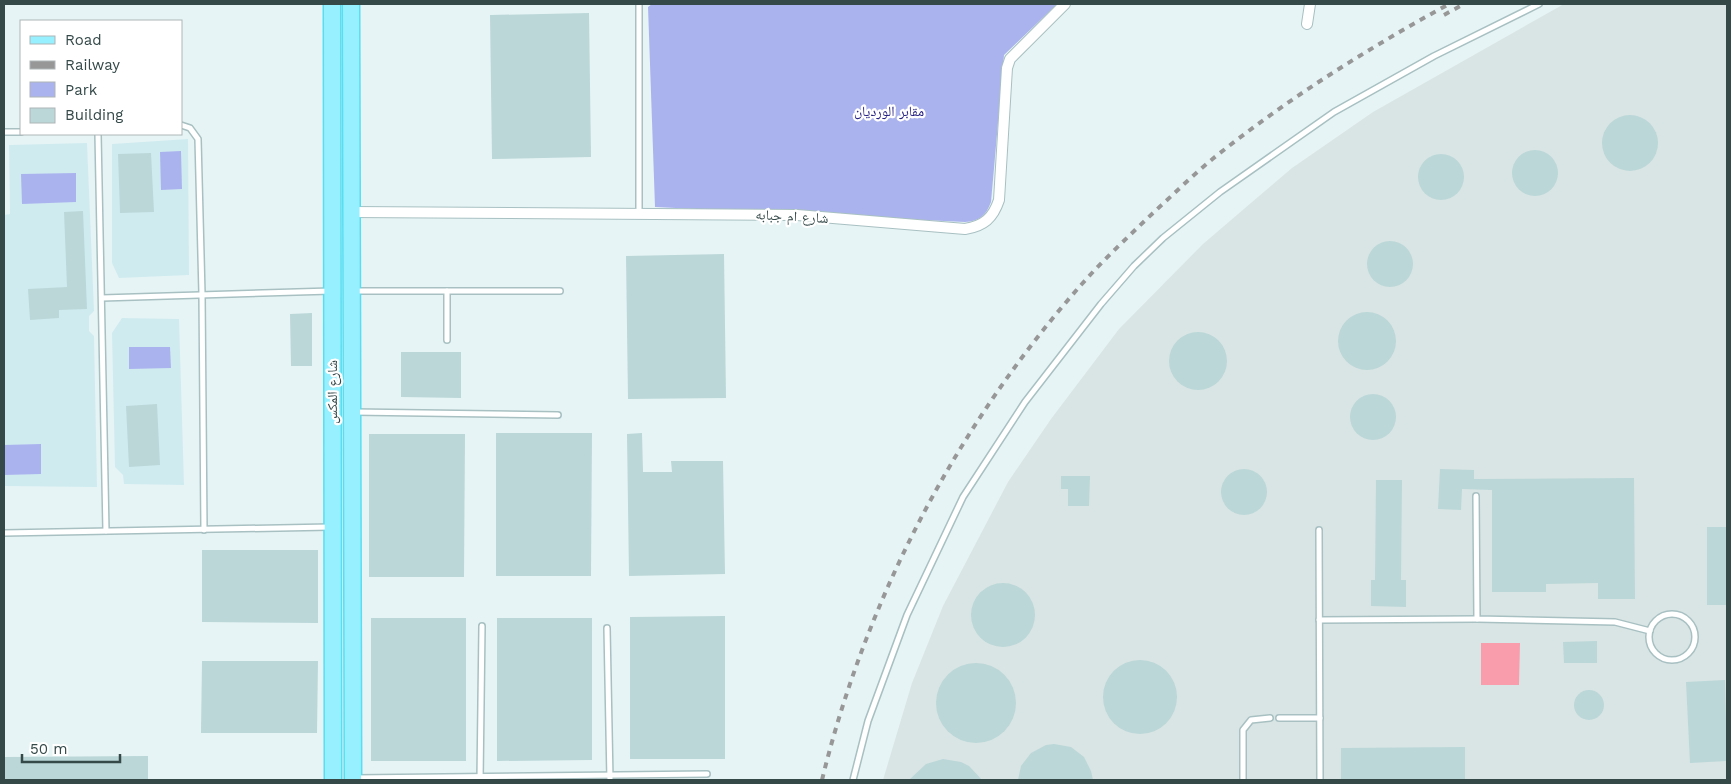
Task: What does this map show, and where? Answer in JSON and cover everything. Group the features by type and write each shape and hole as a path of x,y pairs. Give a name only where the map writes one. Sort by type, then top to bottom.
{"main road":[{"name":"شارع المكس","path":"332,4 332,780"},
{"name":"شارع المكس","path":"352,4 350,291 353,779"}],"street":[{"name":"شارع ام جبابه","path":"350,212 639,212 797,215 965,229 977,227 987,221 995,212 1000,200 1007,68 1010,59 1065,4"},
{"path":"1308,24 1310,4"}],"lane":[{"path":"639,4 639,212"},
{"path":"853,780 868,721 907,615 963,497 1025,402 1065,349 1134,266 1163,238 1228,186 1334,112 1425,60 1539,4"},
{"path":"182,125 190,128 198,139 202,294 204,530"},
{"path":"4,132 20,132"},
{"path":"98,135 106,531"},
{"path":"102,298 332,291"},
{"path":"350,291 560,291"},
{"path":"446,340 447,291"},
{"path":"351,412 558,415"},
{"path":"1476,496 1477,619"},
{"path":"4,533 333,527"},
{"path":"1319,530 1320,780"},
{"path":"1668,614 1681,616 1691,624 1695,636 1694,643 1687,654 1682,657 1676,659 1663,658 1657,654 1650,644 1650,631 1656,620 1662,616 1668,614"},
{"path":"1319,620 1477,619 1615,622 1650,631"},
{"path":"480,778 482,626"},
{"path":"607,628 610,778"},
{"path":"1242,780 1243,730 1251,720 1270,718"},
{"path":"1278,718 1320,718"},
{"path":"353,779 610,778 707,774"}],"shaded area":[{"path":"1564,4 1727,4 1727,780 883,780 912,683 943,606 1008,482 1051,419 1119,329 1203,244 1292,168 1373,112"},
{"path":"188,139 189,275 119,278 112,263 112,144"},
{"path":"87,143 94,311 89,316 89,331 94,336 97,487 4,486 4,215 10,214 9,145"},
{"path":"122,318 179,319 184,485 124,484 123,475 115,467 112,333"},
{"path":"1481,643 1520,643 1519,685 1481,685"}],"green space":[{"name":"مقابر الورديان","path":"652,4 1057,4 1004,55 991,202 987,211 981,217 965,222 655,207 648,7"},
{"path":"181,151 182,189 161,190 160,152"},
{"path":"76,173 76,202 22,204 21,174"},
{"path":"129,347 170,347 171,368 129,369"},
{"path":"41,444 41,474 4,475 4,445"}],"building":[{"path":"589,13 591,157 492,159 490,15"},
{"path":"1630,115 1641,117 1650,123 1656,132 1658,143 1656,154 1650,163 1641,169 1630,171 1619,169 1610,163 1604,154 1602,143 1604,132 1610,123 1619,117"},
{"path":"1535,150 1548,154 1554,160 1558,173 1554,186 1548,192 1535,196 1522,192 1516,186 1512,173 1516,160 1522,154"},
{"path":"151,153 154,212 120,213 118,154"},
{"path":"1441,154 1454,158 1460,164 1464,177 1460,190 1454,196 1441,200 1428,196 1422,190 1418,177 1422,164 1428,158"},
{"path":"83,211 87,309 59,310 59,318 30,320 28,289 67,287 64,212"},
{"path":"1390,241 1403,245 1409,251 1413,264 1409,277 1403,283 1390,287 1377,283 1371,277 1367,264 1371,251 1377,245"},
{"path":"724,254 726,398 628,399 626,256"},
{"path":"1367,312 1378,314 1391,325 1396,341 1394,352 1383,365 1367,370 1356,368 1343,357 1338,341 1340,330 1351,317"},
{"path":"312,313 312,366 291,366 290,314"},
{"path":"1198,332 1209,334 1222,345 1227,361 1225,372 1214,385 1198,390 1187,388 1174,377 1169,361 1171,350 1182,337"},
{"path":"401,352 461,352 461,398 401,397"},
{"path":"1373,394 1386,398 1392,404 1396,417 1392,430 1386,436 1373,440 1360,436 1354,430 1350,417 1354,404 1360,398"},
{"path":"157,404 160,465 129,467 126,406"},
{"path":"496,433 592,433 591,576 496,576"},
{"path":"642,433 643,472 672,472 671,461 723,461 725,574 629,576 627,434"},
{"path":"369,434 465,434 464,577 369,577"},
{"path":"1244,469 1257,473 1263,479 1267,492 1263,505 1257,511 1244,515 1231,511 1225,505 1221,492 1225,479 1231,473"},
{"path":"1440,469 1474,470 1474,479 1634,478 1635,599 1598,599 1598,583 1546,584 1546,592 1492,592 1492,490 1462,489 1461,510 1438,509"},
{"path":"1061,476 1090,476 1089,506 1068,506 1068,489 1061,489"},
{"path":"1376,480 1402,480 1401,580 1406,580 1406,607 1371,606 1371,580 1375,580"},
{"path":"1707,527 1727,527 1727,605 1707,605"},
{"path":"202,550 318,550 318,623 202,622"},
{"path":"1003,583 1021,588 1026,592 1030,597 1035,615 1030,633 1026,638 1021,642 1003,647 985,642 980,638 976,633 971,615 976,597 980,592 985,588"},
{"path":"725,616 725,759 630,759 630,617"},
{"path":"371,618 466,618 466,761 371,761"},
{"path":"497,618 592,618 592,760 497,761"},
{"path":"1597,641 1597,663 1564,663 1563,642"},
{"path":"1140,660 1161,666 1171,676 1177,697 1171,718 1161,728 1140,734 1119,728 1109,718 1103,697 1109,676 1119,666"},
{"path":"202,661 318,661 317,733 201,733"},
{"path":"968,663 984,663 1005,674 1016,695 1016,711 1005,732 984,743 968,743 954,737 942,725 936,711 936,695 942,681 954,669"},
{"path":"1725,680 1727,761 1690,763 1686,682"},
{"path":"1589,690 1599,695 1604,705 1599,715 1589,720 1579,715 1574,705 1579,695"},
{"path":"1054,744 1071,747 1084,757 1093,780 1018,780 1021,766 1031,753 1046,745"},
{"path":"1465,747 1465,780 1341,780 1341,748"},
{"path":"148,756 148,780 4,780 4,757"},
{"path":"943,759 961,762 969,766 982,780 909,780 926,764"}],"railway":[{"path":"822,780 841,713 864,646 891,581 921,517 956,455 994,396 1036,339 1099,266 1211,160 1303,92 1449,4"},
{"path":"1444,15 1464,4"}]}
